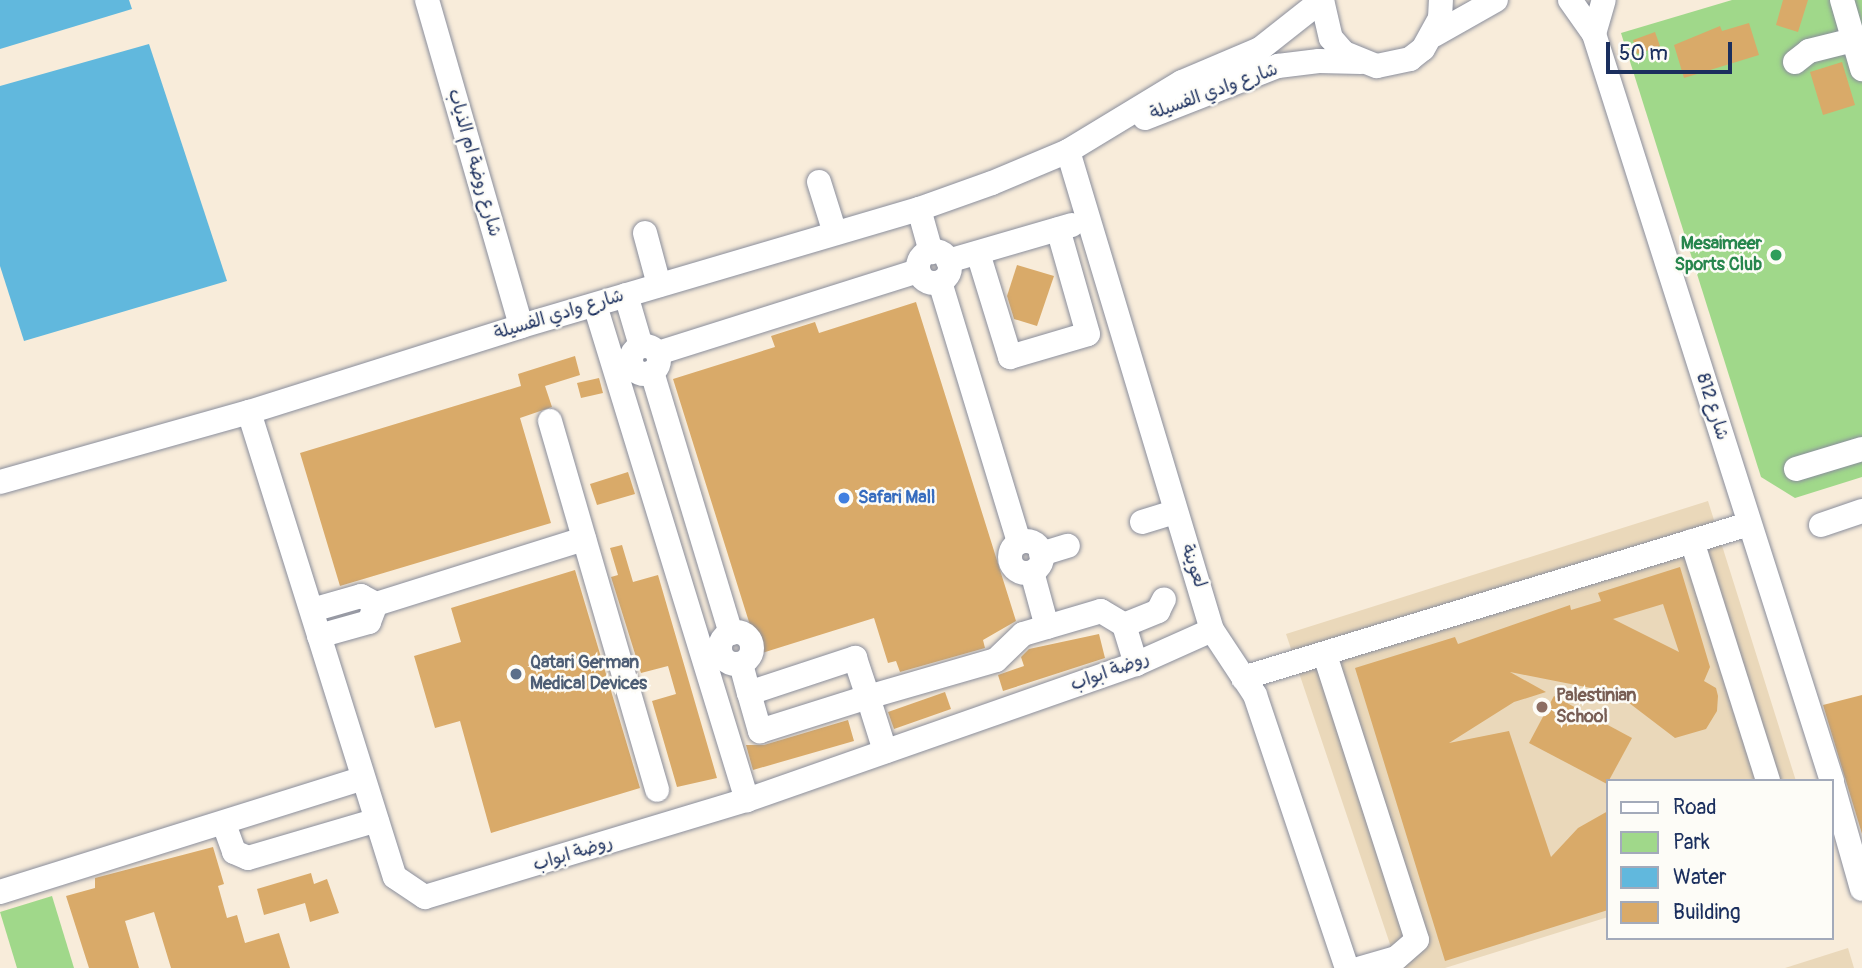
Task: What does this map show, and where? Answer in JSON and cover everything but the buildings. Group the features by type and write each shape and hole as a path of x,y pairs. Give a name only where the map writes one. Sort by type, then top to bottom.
{"street":[{"name":"شارع روضة ام الذياب","path":"427,0 521,326"},
{"name":"شارع وادي الفسيلة","path":"0,482 249,412 521,326 919,209 1068,151 1111,128 1182,82 1260,49 1322,0"},
{"path":"1322,0 1331,38 1361,62"},
{"path":"1434,35 1441,0"},
{"path":"1434,35 1496,0"},
{"name":"شارع 812","path":"1570,0 1594,34 1831,779"},
{"path":"1594,34 1604,0"},
{"path":"1842,0 1862,69"},
{"name":"شارع وادي الفسيلة","path":"1111,128 1278,66 1319,61 1385,65 1410,59 1434,35"},
{"path":"1795,62 1809,51 1853,40"},
{"name":"لعوينة","path":"1068,151 1212,630 1255,695 1348,968"},
{"path":"819,182 835,233"},
{"path":"919,209 1019,542 1010,551 1011,564 1020,572 1068,546"},
{"path":"639,361 934,266 1088,220"},
{"path":"978,253 1010,357 1088,334 1058,229"},
{"path":"645,233 659,285"},
{"path":"626,295 639,361 724,652 749,694 760,731 996,660 1023,634 1101,611 1124,625 1136,664"},
{"path":"595,305 639,361 724,652 747,800"},
{"name":"روضة ابواب","path":"249,412 395,877 425,897 747,800 1136,664 1212,630"},
{"path":"550,421 657,790"},
{"path":"1796,468 1862,449"},
{"path":"1821,526 1862,511"},
{"path":"1142,522 1175,512"},
{"path":"1243,678 1749,524"},
{"path":"312,610 361,596 376,604 584,539"},
{"path":"1692,541 1767,779"},
{"path":"1037,563 1046,627"},
{"path":"1124,625 1158,611 1164,599"},
{"path":"319,636 369,622 376,604"},
{"path":"1325,655 1417,940 1396,958 1361,968"},
{"path":"749,694 855,658 885,751"},
{"path":"0,892 224,824 363,778"},
{"name":"شارع 812","path":"1834,794 1838,817 1862,889"},
{"path":"224,824 234,852 248,858 377,820"}],"shaded area":[{"name":"Palestinian School","path":"1708,501 1795,779 1606,779 1606,918 1445,968 1398,968 1286,634"},
{"path":"1848,948 1854,968 1785,968"}],"green space":[{"name":"Mesaimeer Sports Club","path":"1732,0 1862,0 1862,477 1795,498 1761,477 1621,33"},
{"path":"52,896 74,968 17,968 0,912"}],"water":[{"path":"0,0 129,0 132,9 0,49"},
{"path":"149,44 227,281 24,341 0,266 0,86"}],"place":[{"name":"Mesaimeer Sports Club","path":"1776,255"},
{"name":"Safari Mall","path":"844,498"},
{"name":"Qatari German Medical Devices","path":"516,674"},
{"name":"Palestinian School","path":"1542,707"}]}
